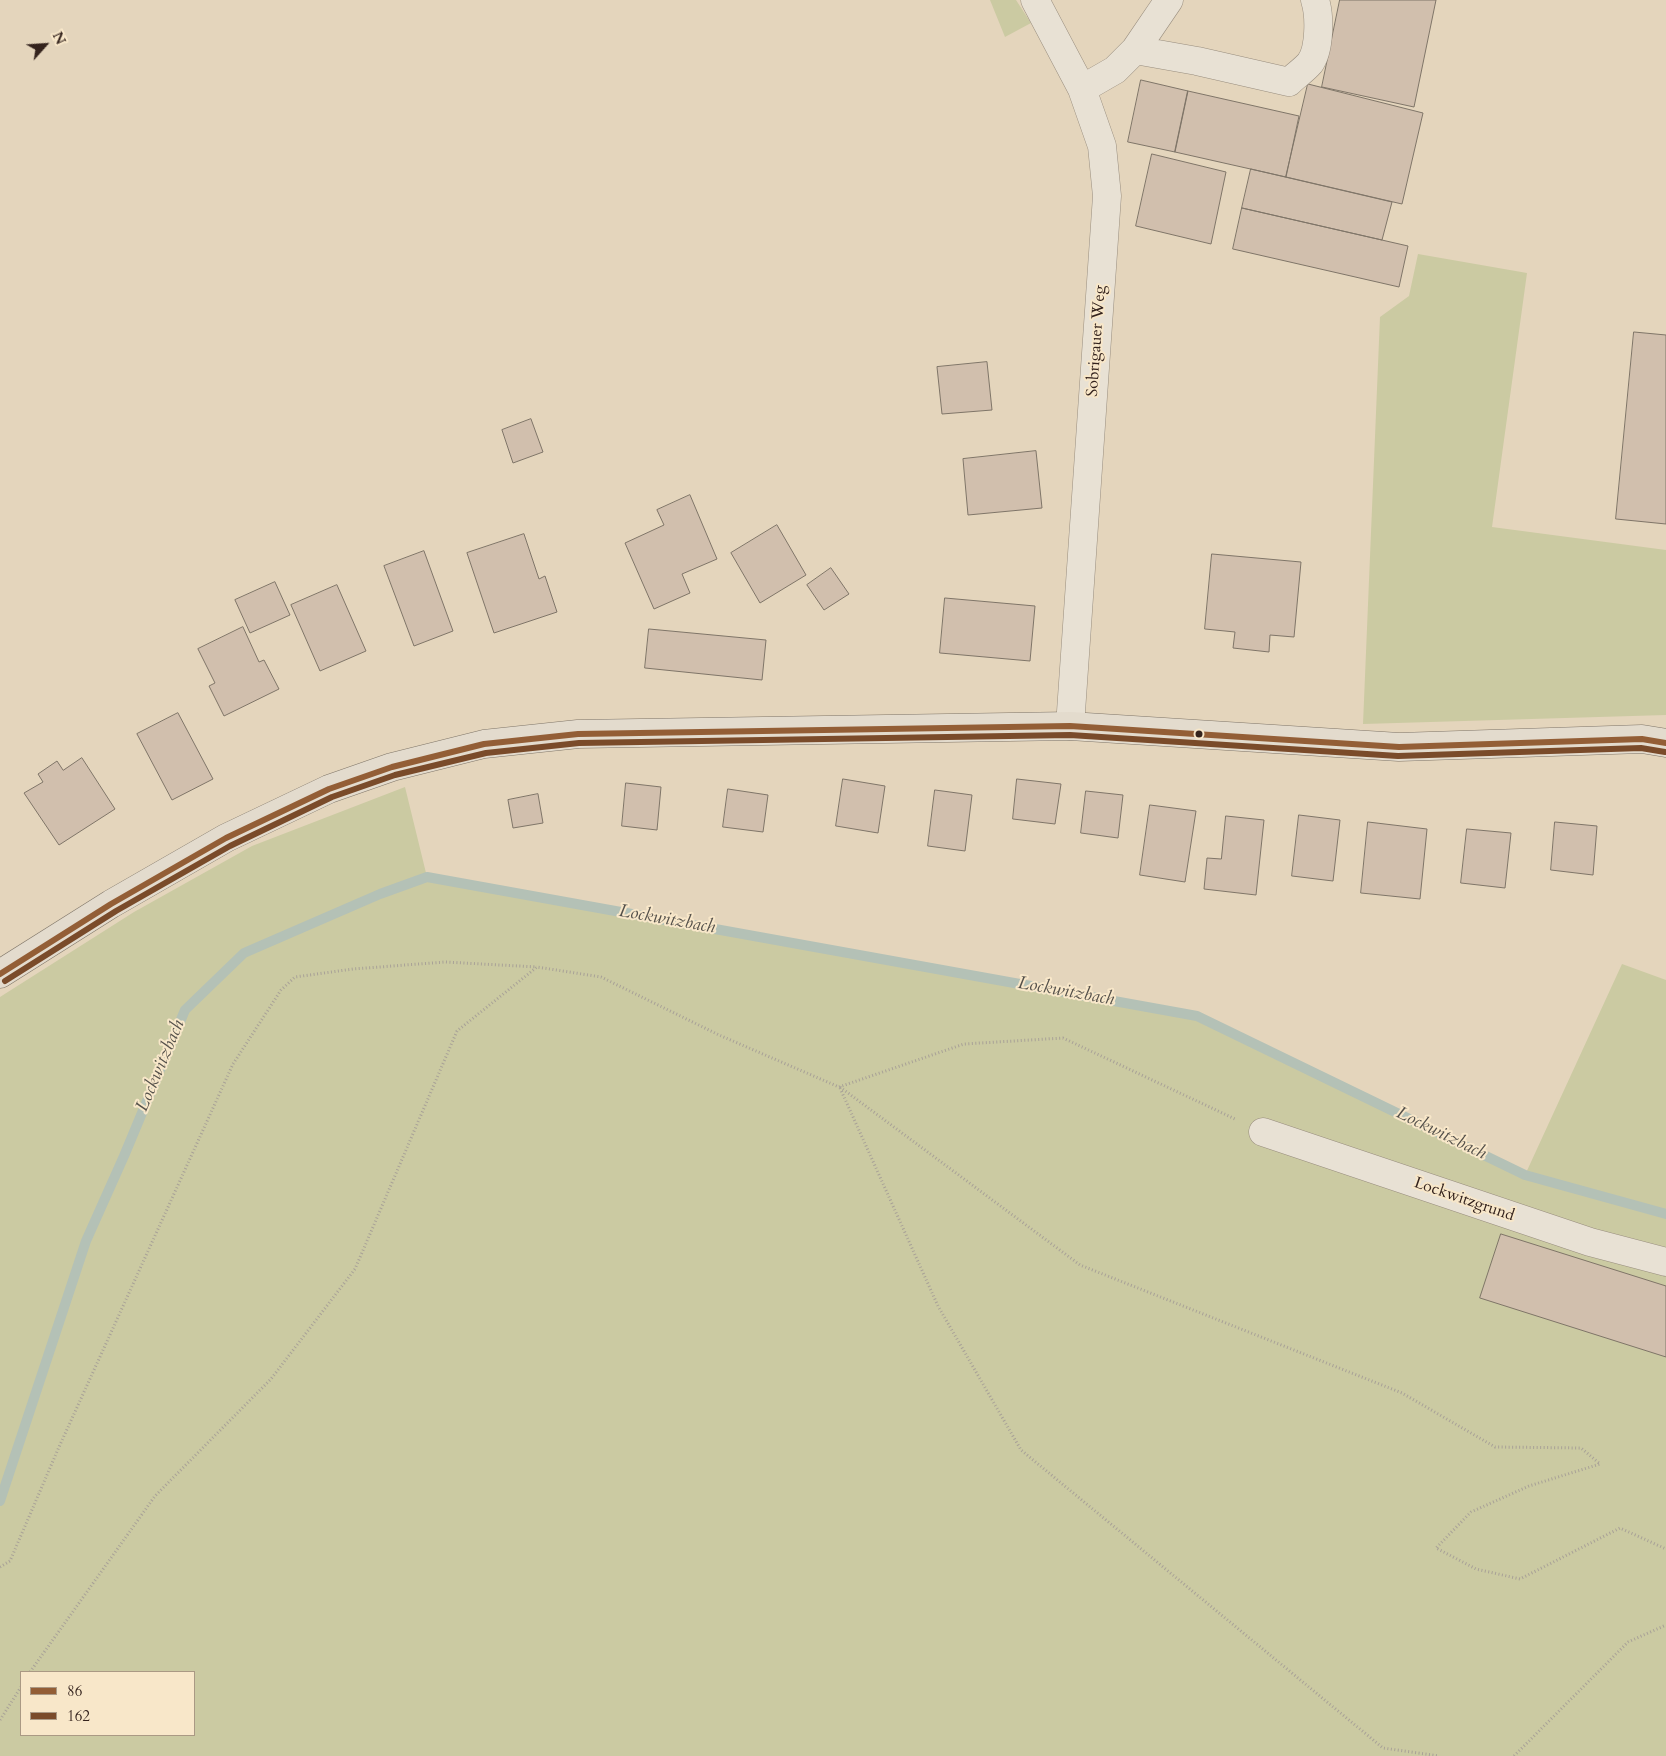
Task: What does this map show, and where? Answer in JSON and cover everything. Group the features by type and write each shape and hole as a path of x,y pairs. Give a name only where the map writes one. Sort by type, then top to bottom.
{"main road":[{"path":"0,974 111,904 226,838 329,789 392,767 484,744 578,734 1070,726 1399,747 1642,739 1666,743"}],"street":[{"name":"Sobrigauer Weg","path":"1035,0 1082,89 1102,146 1107,196 1070,726"},
{"path":"1082,89 1115,70 1135,50 1169,0"},
{"path":"1135,50 1196,61 1289,82 1310,63 1316,46 1317,24 1314,0"},
{"name":"Lockwitzgrund","path":"1263,1132 1590,1242 1666,1262"}],"path":[{"path":"0,1568 10,1561 59,1447 233,1064 281,990 295,977 353,969 444,962 537,967 601,977 719,1035 840,1087 1080,1265 1402,1393 1495,1447 1581,1448 1600,1464 1529,1486 1471,1512 1436,1548 1476,1569 1520,1579 1620,1528 1666,1549"},
{"path":"31,1671 155,1496 271,1379 355,1270 457,1031 537,967"},
{"path":"840,1087 964,1044 1063,1038 1263,1132"},
{"path":"840,1087 938,1306 1021,1450 1383,1748 1439,1756"},
{"path":"1514,1756 1628,1642 1666,1625"},
{"path":"0,1720 20,1689"}],"green space":[{"path":"990,0 1016,0 1031,23 1005,37"},
{"path":"1418,254 1527,273 1492,527 1666,550 1666,715 1363,724 1380,317 1409,296"},
{"path":"405,787 427,877 1197,1016 1525,1175 1622,964 1666,980 1666,1756 0,1756 0,997 134,912 252,846"}],"building":[{"path":"1340,0 1436,0 1414,107 1322,87"},
{"path":"1141,80 1188,91 1175,152 1128,142"},
{"path":"1308,84 1423,113 1402,204 1286,177"},
{"path":"1188,91 1299,116 1286,177 1175,152"},
{"path":"1152,154 1226,172 1211,244 1136,226"},
{"path":"1251,169 1392,202 1382,240 1242,208"},
{"path":"1242,208 1408,246 1399,287 1233,249"},
{"path":"1634,332 1666,335 1666,524 1616,519"},
{"path":"987,362 992,410 942,414 937,367"},
{"path":"531,419 543,452 513,463 502,430"},
{"path":"1036,451 1042,508 968,515 963,459"},
{"path":"690,495 717,559 682,574 690,593 654,609 625,543 664,525 657,510"},
{"path":"777,525 806,575 760,603 731,553"},
{"path":"524,534 539,579 545,576 557,612 494,633 467,553"},
{"path":"424,551 453,631 414,646 384,566"},
{"path":"1212,554 1301,562 1294,637 1270,635 1269,652 1233,648 1235,632 1205,629"},
{"path":"831,568 849,594 824,610 807,585"},
{"path":"275,582 290,615 250,633 235,600"},
{"path":"337,585 366,651 320,671 291,605"},
{"path":"945,598 1035,606 1030,661 940,653"},
{"path":"243,627 259,662 264,660 279,689 224,716 209,686 215,683 198,649"},
{"path":"649,629 766,640 762,680 645,668"},
{"path":"178,713 213,779 172,800 137,734"},
{"path":"82,758 115,809 59,845 24,793 43,782 38,774 57,761 63,770"},
{"path":"843,779 885,786 878,833 836,826"},
{"path":"1017,779 1061,784 1055,824 1013,819"},
{"path":"626,783 661,787 657,830 622,826"},
{"path":"728,789 768,795 763,832 723,827"},
{"path":"935,790 972,795 965,851 928,846"},
{"path":"1086,791 1123,795 1118,838 1081,833"},
{"path":"538,794 543,823 513,828 508,800"},
{"path":"1150,805 1196,811 1185,882 1140,875"},
{"path":"1299,815 1340,820 1333,881 1292,876"},
{"path":"1226,816 1264,820 1256,895 1204,889 1207,858 1221,859"},
{"path":"1368,822 1427,829 1420,899 1361,893"},
{"path":"1555,822 1597,826 1593,875 1551,870"},
{"path":"1467,829 1511,833 1505,888 1461,883"},
{"path":"1501,1234 1666,1286 1666,1357 1480,1298"}],"waterway":[{"name":"Lockwitzbach","path":"0,1501 86,1241 185,1010 244,953 380,894 427,877 1197,1016 1525,1175 1666,1214"}],"transit line":[{"name":"86","path":"0,974 111,904 226,838 329,789 392,767 484,744 578,734 1070,726 1399,747 1642,739 1666,743"},
{"name":"162","path":"5,981 116,911 230,846 332,797 395,775 486,753 579,743 1070,735 1398,756 1641,748 1665,752"}]}
